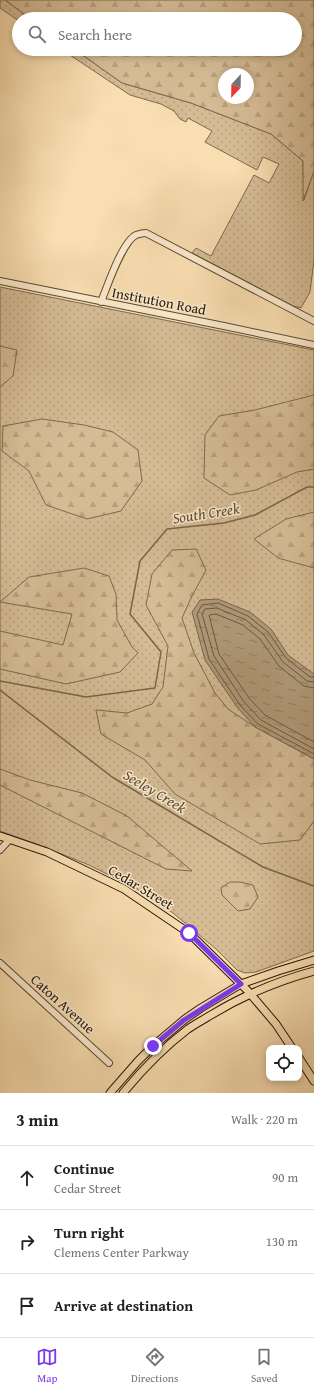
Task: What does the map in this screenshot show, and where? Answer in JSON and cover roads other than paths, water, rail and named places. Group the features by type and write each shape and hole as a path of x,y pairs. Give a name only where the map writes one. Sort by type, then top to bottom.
{"main road":[{"name":"Cedar Street","path":"0,836 46,852 124,889 189,933 249,992 276,1024 290,1045"},
{"path":"110,1093 138,1061 168,1032 196,1012 241,984 314,960"},
{"path":"123,1093 145,1068 184,1032 223,1007 249,992 276,982 314,971"},
{"path":"302,1063 314,1081"}],"street":[{"path":"101,302 116,266 127,245 136,235 146,233 314,321"},
{"name":"Institution Road","path":"0,281 217,324 314,345"},
{"path":"0,850 10,839"},
{"name":"Caton Avenue","path":"0,963 109,1062"}],"water":[{"path":"218,599 250,612 271,629 288,655 314,674 314,759 255,727 237,707 205,660 192,612 200,600"}],"waterway":[{"name":"South Creek","path":"0,681 86,697 155,688 161,652 130,614 140,561 167,529 224,523 255,515 307,487 314,487"},
{"name":"Seeley Creek","path":"0,690 112,777 263,867 314,886"}]}
